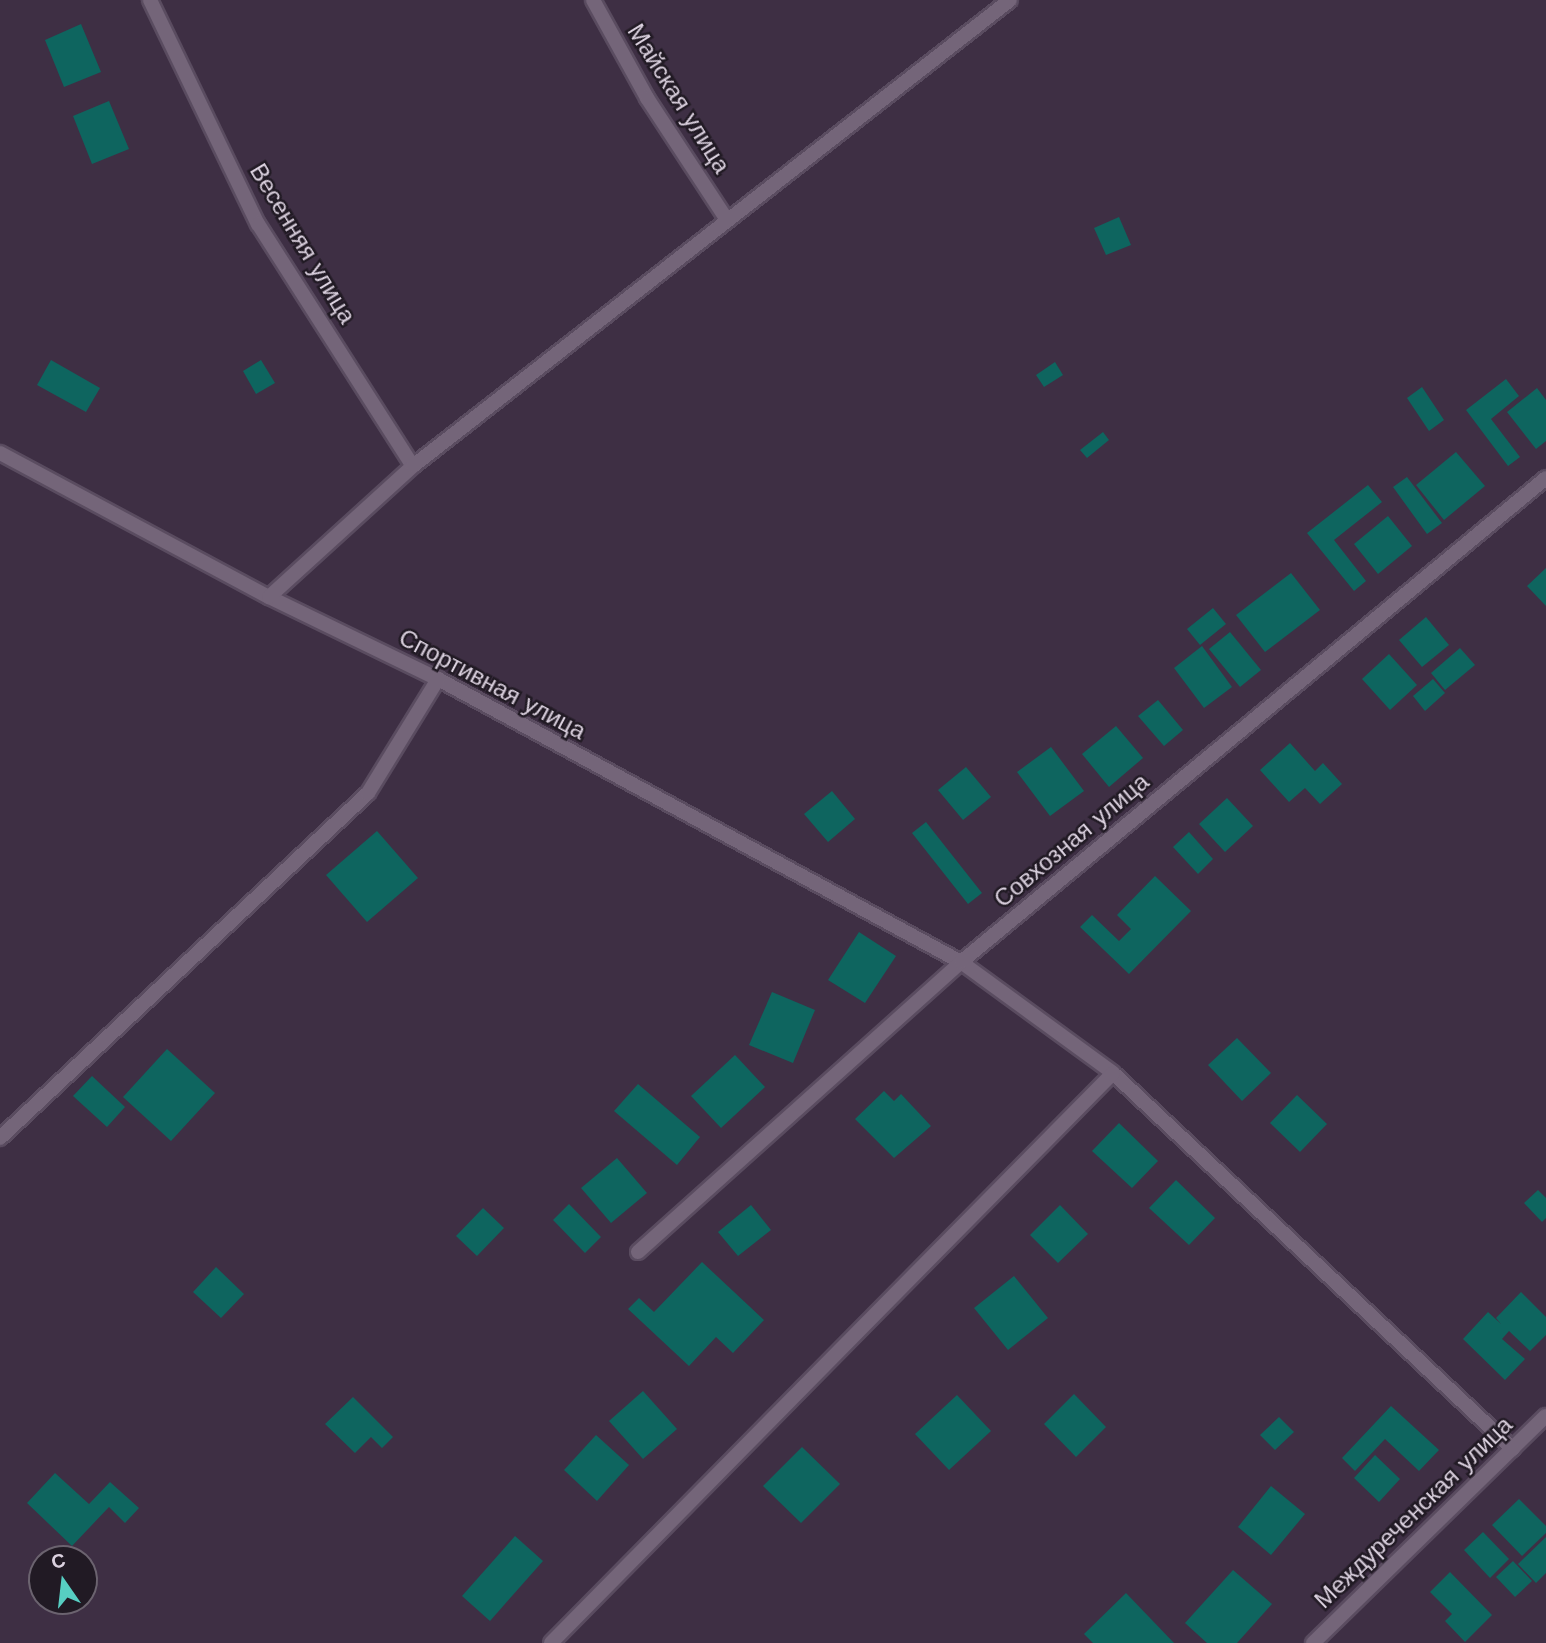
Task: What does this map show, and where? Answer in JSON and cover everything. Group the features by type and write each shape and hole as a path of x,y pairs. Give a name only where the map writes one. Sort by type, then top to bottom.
{"street":[{"name":"Весенняя улица","path":"150,0 258,224 412,466"},
{"name":"Майская улица","path":"593,0 647,99 727,220"},
{"path":"269,597 412,466 1010,0"},
{"name":"Спортивная улица","path":"0,453 269,597 438,679 961,962 1113,1073 1513,1449"},
{"name":"Совхозная улица","path":"638,1252 961,962 1546,478"},
{"path":"0,1138 368,793 438,679"},
{"path":"551,1643 1113,1073"},
{"name":"Междуреченская улица","path":"1313,1643 1546,1416"}],"building":[{"path":"81,24 101,72 64,87 45,40"},
{"path":"109,101 129,149 92,164 73,116"},
{"path":"1119,217 1131,245 1106,255 1094,228"},
{"path":"51,360 100,388 86,412 37,385"},
{"path":"261,360 275,383 256,394 243,371"},
{"path":"1055,362 1063,375 1044,387 1036,375"},
{"path":"1506,379 1519,396 1491,419 1520,457 1508,466 1466,410"},
{"path":"1422,387 1444,420 1429,431 1407,398"},
{"path":"1537,388 1546,400 1546,441 1536,449 1507,412"},
{"path":"1103,432 1109,440 1087,458 1080,450"},
{"path":"1456,452 1485,486 1444,520 1416,485"},
{"path":"1407,477 1442,523 1427,534 1393,487"},
{"path":"1368,485 1382,502 1334,540 1366,581 1354,591 1307,533"},
{"path":"1388,516 1412,546 1378,574 1354,544"},
{"path":"1546,568 1546,606 1527,586"},
{"path":"1291,573 1320,610 1265,652 1236,615"},
{"path":"1213,608 1226,624 1200,645 1187,629"},
{"path":"1426,617 1449,645 1422,667 1399,640"},
{"path":"1230,632 1261,670 1240,687 1209,649"},
{"path":"1202,646 1232,687 1204,708 1174,668"},
{"path":"1460,648 1475,665 1445,690 1431,673"},
{"path":"1389,654 1417,685 1390,710 1362,679"},
{"path":"1433,679 1445,693 1425,711 1413,696"},
{"path":"1158,700 1183,730 1164,746 1138,716"},
{"path":"1116,726 1143,758 1109,787 1082,754"},
{"path":"1290,743 1315,771 1323,763 1342,784 1320,804 1305,788 1289,802 1260,770"},
{"path":"1051,747 1084,791 1050,816 1017,772"},
{"path":"966,767 991,797 963,820 938,790"},
{"path":"832,791 855,819 828,842 804,814"},
{"path":"1227,798 1253,826 1225,852 1199,824"},
{"path":"926,822 982,893 968,904 912,833"},
{"path":"377,831 418,878 367,922 326,875"},
{"path":"1189,832 1213,859 1198,874 1173,847"},
{"path":"1155,876 1191,911 1129,974 1080,927 1092,915 1119,941 1131,929 1117,915"},
{"path":"859,932 896,956 865,1003 828,980"},
{"path":"772,992 815,1010 793,1063 749,1045"},
{"path":"1237,1038 1271,1073 1242,1101 1208,1065"},
{"path":"167,1049 215,1093 171,1141 123,1097"},
{"path":"735,1055 765,1087 721,1128 691,1096"},
{"path":"92,1076 125,1107 107,1127 73,1096"},
{"path":"638,1084 700,1137 677,1165 614,1111"},
{"path":"884,1091 894,1101 901,1094 931,1126 894,1158 855,1119"},
{"path":"1297,1095 1327,1124 1300,1152 1270,1123"},
{"path":"1119,1123 1158,1161 1132,1188 1092,1151"},
{"path":"617,1158 647,1193 611,1223 581,1188"},
{"path":"1176,1180 1215,1218 1189,1245 1149,1208"},
{"path":"1538,1190 1546,1198 1546,1218 1542,1222 1524,1203"},
{"path":"569,1204 601,1237 585,1253 553,1220"},
{"path":"751,1205 771,1230 738,1256 718,1232"},
{"path":"1060,1205 1088,1234 1058,1263 1030,1235"},
{"path":"483,1208 504,1228 477,1256 456,1236"},
{"path":"702,1262 764,1320 733,1353 716,1337 689,1366 628,1309 639,1298 654,1312"},
{"path":"216,1267 244,1294 221,1318 193,1292"},
{"path":"1014,1276 1048,1318 1008,1350 974,1308"},
{"path":"1521,1292 1546,1317 1546,1335 1530,1351 1509,1331 1502,1339 1525,1359 1505,1380 1463,1339 1488,1312 1501,1324 1496,1318"},
{"path":"643,1391 677,1429 643,1459 609,1421"},
{"path":"1074,1394 1106,1427 1076,1457 1044,1424"},
{"path":"957,1395 991,1431 949,1470 915,1434"},
{"path":"353,1397 393,1437 382,1448 371,1437 355,1453 325,1424"},
{"path":"1391,1406 1439,1450 1419,1471 1385,1439 1355,1471 1342,1458"},
{"path":"1279,1417 1294,1432 1275,1450 1260,1435"},
{"path":"596,1435 629,1465 597,1501 564,1470"},
{"path":"802,1447 840,1484 801,1523 763,1486"},
{"path":"1375,1455 1400,1479 1379,1502 1354,1478"},
{"path":"55,1473 89,1504 110,1482 139,1508 125,1523 109,1507 71,1545 27,1503"},
{"path":"1271,1486 1305,1514 1271,1555 1238,1527"},
{"path":"1519,1499 1546,1526 1546,1533 1522,1556 1492,1525"},
{"path":"1483,1532 1509,1559 1490,1578 1464,1550"},
{"path":"515,1536 543,1561 490,1621 462,1596"},
{"path":"1546,1537 1546,1573 1536,1583 1518,1564"},
{"path":"1513,1561 1532,1581 1515,1597 1496,1577"},
{"path":"1233,1570 1272,1604 1237,1643 1207,1643 1185,1623"},
{"path":"1450,1572 1492,1615 1465,1642 1445,1621 1452,1614 1430,1592"},
{"path":"1126,1593 1174,1643 1093,1643 1084,1634"}]}
